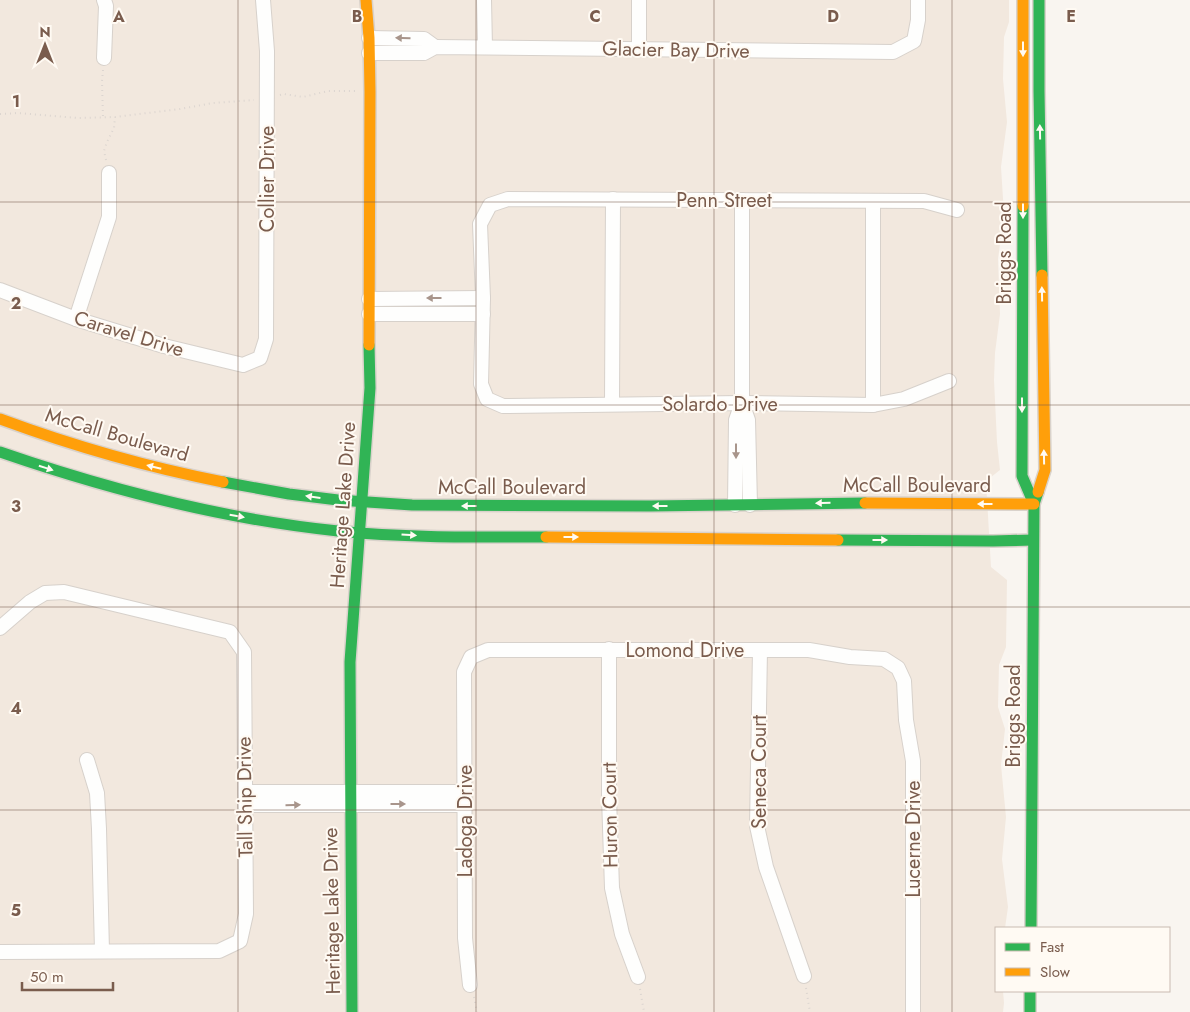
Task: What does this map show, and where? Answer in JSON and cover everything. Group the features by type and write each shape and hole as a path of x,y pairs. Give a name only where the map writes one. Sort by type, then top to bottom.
{"main road":[{"name":"Heritage Lake Drive","path":"352,1012 350,662 370,388 370,52 366,0"},
{"name":"Briggs Road","path":"1023,0 1022,476 1034,504"},
{"name":"Briggs Road","path":"1031,927 1034,504 1044,470 1039,0"},
{"name":"McCall Boulevard","path":"0,419 102,454 214,481 362,502 424,506 834,503 1034,504"},
{"path":"0,452 44,468 95,483 180,504 262,520 328,530 418,536 1034,540"},
{"path":"1030,992 1030,1012"}],"street":[{"path":"104,0 106,6 104,58"},
{"name":"Collier Drive","path":"260,358 266,339 267,51 263,0"},
{"path":"484,0 485,47"},
{"path":"639,0 639,49"},
{"name":"Glacier Bay Drive","path":"370,52 424,53 435,47 485,47 893,52 914,41 918,20 918,0"},
{"name":"Glacier Bay Drive","path":"369,38 424,39 435,47"},
{"path":"76,319 109,217 109,173"},
{"name":"Penn Street","path":"483,298 480,224 490,205 508,199 924,201 957,210"},
{"path":"612,404 614,200"},
{"path":"742,200 742,403 748,420 750,505"},
{"path":"873,201 873,405"},
{"name":"Caravel Drive","path":"0,290 76,319 164,346 243,365 260,358"},
{"path":"369,299 483,298 483,314 369,314"},
{"name":"Solardo Drive","path":"483,314 481,384 487,399 503,406 742,403 873,405 904,399 949,381"},
{"path":"735,505 736,420 742,403"},
{"name":"Tall Ship Drive","path":"0,628 30,602 45,593 64,592 230,632 244,652 246,914 240,941 219,951 102,951"},
{"name":"Lomond Drive","path":"471,657 488,650 809,650 850,657 884,658 898,668"},
{"name":"Huron Court","path":"609,650 609,796 612,888 622,934 638,977"},
{"name":"Seneca Court","path":"760,650 757,826 766,867 804,976"},
{"name":"Ladoga Drive","path":"470,985 465,938 464,672 471,657"},
{"name":"Lucerne Drive","path":"898,668 904,681 906,720 913,761 913,1012"},
{"path":"0,952 102,951 100,829 97,793 87,760"},
{"path":"245,798 465,798"}],"path":[{"path":"103,118 102,80 104,58"},
{"path":"0,114 18,113 103,118 180,109 213,102 251,101 284,94 303,97 328,91 352,91"},
{"path":"109,173 104,152 114,128 115,117"},
{"path":"804,976 810,1012"},
{"path":"638,977 644,1012"},
{"path":"470,985 477,1012"}],"shaded area":[{"path":"0,0 1009,0 1009,22 1004,37 1003,79 1007,122 1001,167 1004,214 998,259 1000,314 994,380 1000,470 986,481 991,567 1007,580 1006,647 999,665 998,707 1005,729 1001,765 1006,817 1002,859 1008,907 1005,927 995,927 995,992 1003,992 1003,1012 0,1012"}],"traffic: fast":[{"path":"1039,0 1042,275"},
{"path":"1023,206 1022,476 1034,504"},
{"path":"352,1012 350,662 370,388 369,345"},
{"path":"0,452 125,491 209,511 295,526 390,535 546,537"},
{"path":"223,482 289,494 338,500 412,505 651,506 865,503"},
{"path":"1031,927 1034,504 1038,492"},
{"path":"838,540 1033,540"},
{"path":"1030,992 1030,1012"}],"traffic: slow":[{"path":"366,0 370,92 369,345"},
{"path":"1023,0 1023,206"},
{"path":"1038,492 1045,470 1042,275"},
{"path":"0,419 110,455 166,470 223,482"},
{"path":"865,503 1034,504"},
{"path":"546,537 838,540"}]}
